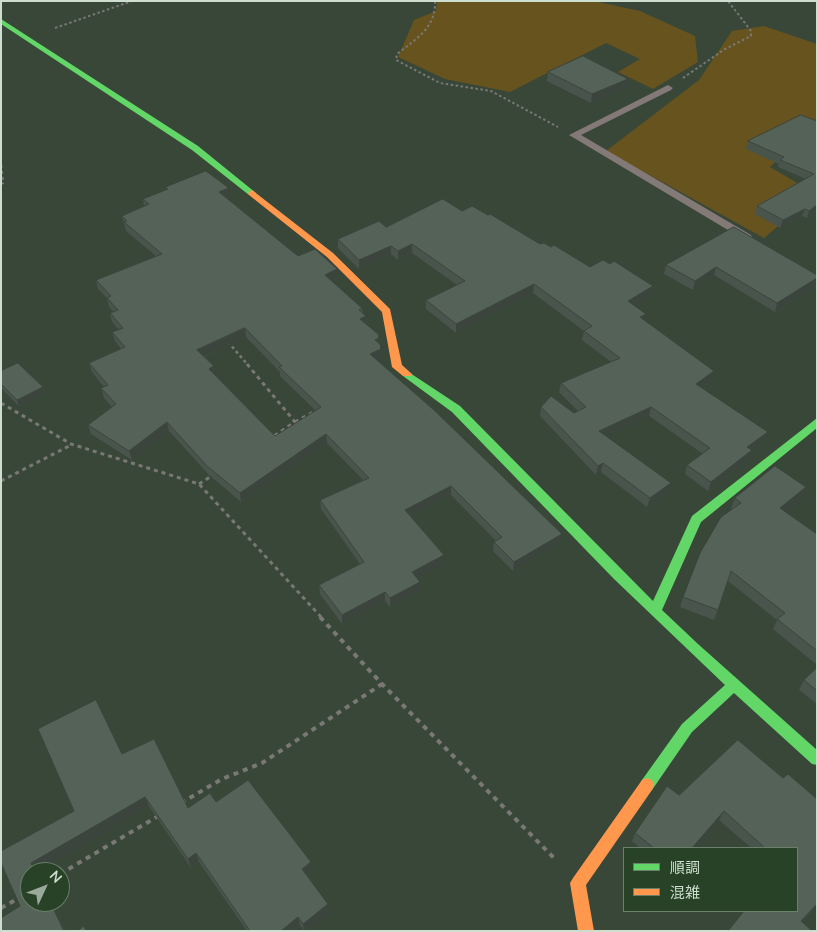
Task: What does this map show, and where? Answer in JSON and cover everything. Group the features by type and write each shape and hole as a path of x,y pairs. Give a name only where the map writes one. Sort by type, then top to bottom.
{"street":[{"path":"1,21 195,148 330,254 387,311 397,367 456,409 655,611 733,686 817,759"},
{"path":"655,611 696,519 817,422"},
{"path":"586,931 578,883 687,728 733,686"}],"lane":[{"path":"574,135 668,88"},
{"path":"574,135 758,244"}],"path":[{"path":"27,37 132,1"},
{"path":"436,1 437,12 427,30 397,54 396,60 440,83 491,91 574,135"},
{"path":"668,88 724,48 751,36 751,31 728,1"},
{"path":"1,165 1,184"},
{"path":"225,339 295,422"},
{"path":"1,403 71,444 199,484 382,684 578,883"},
{"path":"263,443 321,408"},
{"path":"1,481 71,444"},
{"path":"199,484 215,474"},
{"path":"180,804 222,779 262,764 382,684"},
{"path":"70,868 162,814"},
{"path":"1,908 20,897"}],"shaded area":[{"path":"437,1 594,1 640,11 695,36 698,62 653,89 618,72 640,59 606,43 510,92 445,79 398,57 414,20 436,11"},
{"path":"764,26 817,44 817,125 770,167 816,194 764,238 606,151 699,80 732,31"}],"building":[{"path":"583,56 628,79 592,94 548,72"},
{"path":"801,115 817,121 817,205 809,211 805,209 783,220 757,206 814,174 780,160 784,157 748,141"},
{"path":"206,171 229,188 219,192 298,256 315,249 337,269 325,275 362,308 359,310 366,316 360,319 378,334 379,338 375,340 380,344 381,349 370,354 434,410 562,534 514,562 494,542 502,537 451,486 405,510 444,555 412,572 420,582 390,598 385,592 342,615 319,585 364,562 320,500 369,478 326,434 240,493 207,466 167,422 129,451 88,425 116,404 101,388 108,385 89,363 125,347 112,332 123,328 110,313 118,310 107,298 111,296 96,280 162,254 124,222 127,221 122,216 149,204 143,199 168,189 166,187","holes":["245,328 282,366 279,367 321,407 275,436 209,369 214,366 197,350"]},
{"path":"443,199 462,211 472,206 488,215 490,214 540,244 544,243 551,247 554,245 590,267 603,260 610,264 614,261 653,286 628,301 646,314 640,317 714,371 696,384 768,432 747,447 752,450 711,482 687,465 710,448 651,407 599,431 671,483 650,498 603,463 598,466 541,407 551,396 574,413 586,407 561,383 620,358 584,331 592,326 534,284 456,324 426,300 465,281 412,244 398,251 391,246 359,260 338,239 379,221 386,227"},
{"path":"734,227 817,275 817,278 777,303 716,267 695,281 666,265"},
{"path":"18,363 43,387 17,400 1,384 1,371"},
{"path":"775,466 806,487 780,508 817,534 817,651 777,619 785,613 731,571 718,610 683,597 700,553 721,517 741,503 735,498"},
{"path":"817,668 817,691 804,680"},
{"path":"96,700 122,754 154,739 188,808 210,793 216,802 248,780 311,862 302,869 328,904 303,924 298,917 281,931 250,931 196,853 188,859 145,797 33,862 20,862 20,906 1,863 1,851 74,811 38,729"},
{"path":"738,740 783,778 788,774 817,799 817,904 801,921 812,931 728,931 743,912 798,912 798,847 764,847 724,811 693,847 653,847 635,833 667,786 679,795"},
{"path":"20,906 20,912 55,912 64,931 1,931 1,918"},
{"path":"84,926 86,931 78,931"}],"traffic: fast":[{"path":"1,21 195,148 252,193"},
{"path":"407,374 456,409 618,575 693,648 817,759"},
{"path":"655,611 696,519 817,422"},
{"path":"647,785 687,728 733,686"}],"traffic: slow":[{"path":"252,193 330,255 387,311 397,367 407,374"},
{"path":"586,931 578,883 647,785"}]}
